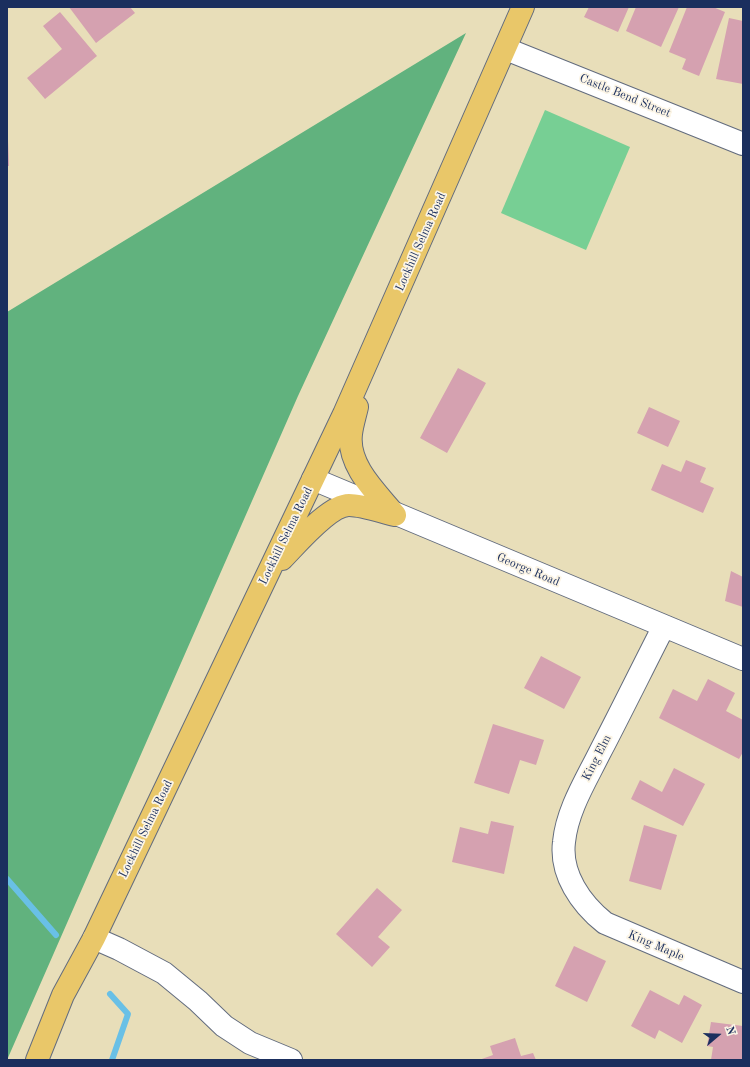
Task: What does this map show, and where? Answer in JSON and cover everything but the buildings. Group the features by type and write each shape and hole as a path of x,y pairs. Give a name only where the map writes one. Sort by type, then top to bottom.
{"main road":[{"name":"Lockhill Selma Road","path":"37,1060 63,996 94,938 314,479 367,364 523,7"},
{"path":"367,364 351,435 352,451 365,480 395,515"},
{"path":"270,570 320,520 340,507 349,505 395,515"}],"street":[{"name":"Castle Bend Street","path":"506,48 743,144"},
{"name":"George Road","path":"314,479 395,515 743,659"},
{"name":"King Elm","path":"578,896 567,870 564,842 573,806 664,626"},
{"name":"King Maple","path":"578,896 592,912 613,927 743,982"},
{"path":"94,938 119,949 164,973 198,1001 224,1026 250,1043 290,1060"}],"green space":[{"path":"466,33 298,396 7,1060 7,312"},
{"path":"545,110 630,147 586,250 501,213"}],"waterway":[{"path":"7,879 56,935"},
{"path":"110,994 128,1014 112,1060"}]}
